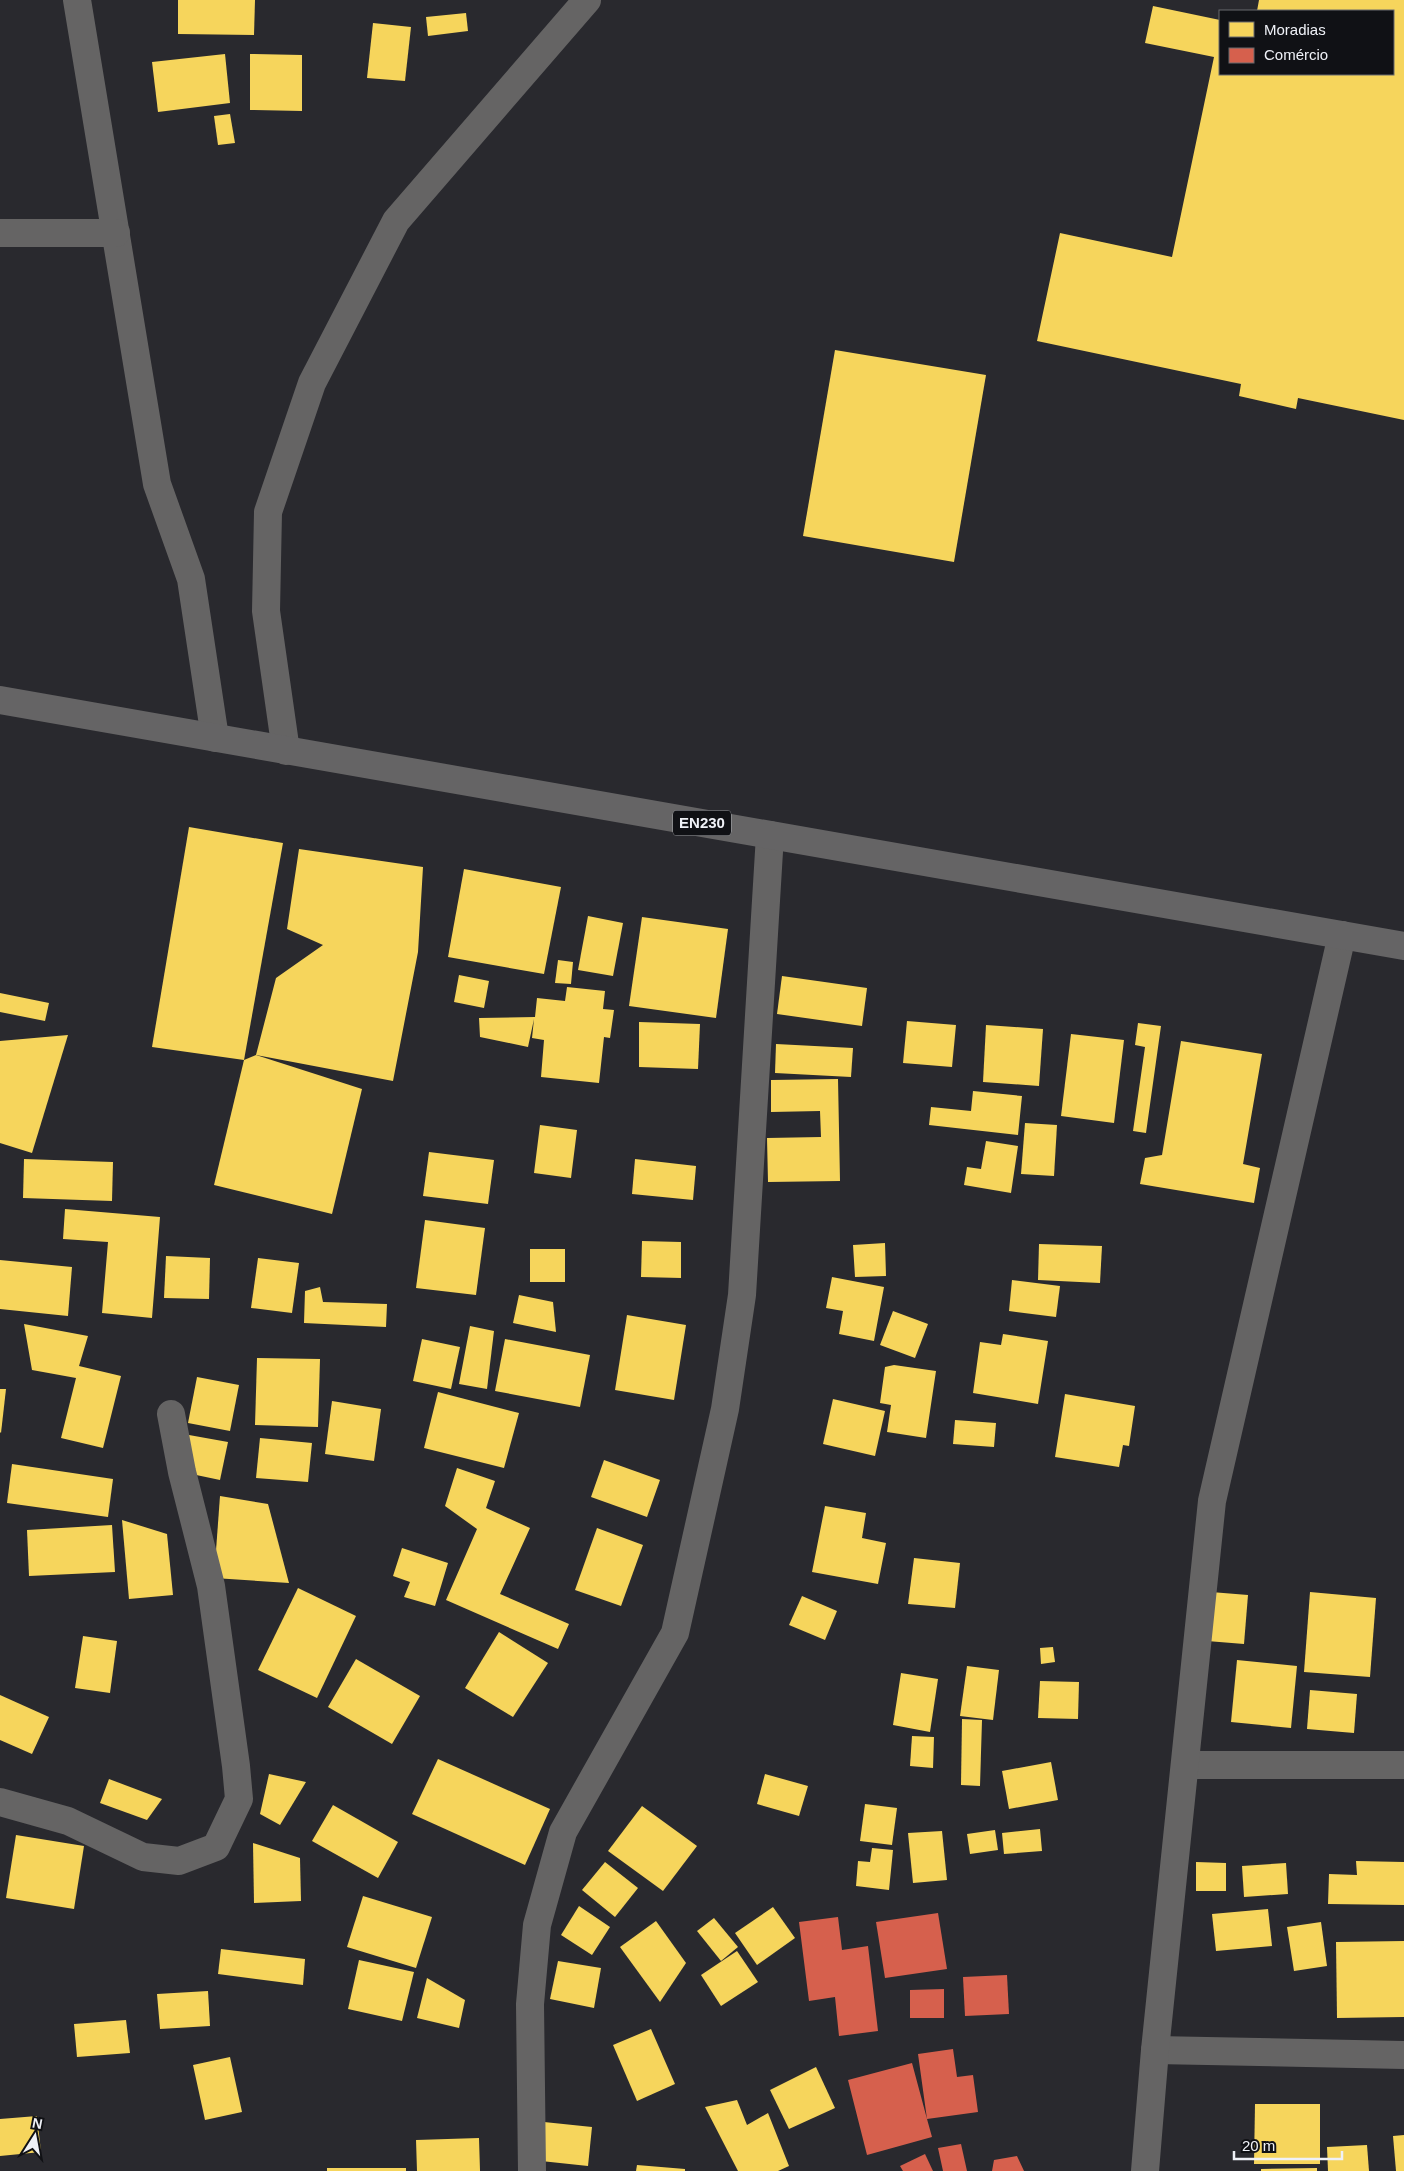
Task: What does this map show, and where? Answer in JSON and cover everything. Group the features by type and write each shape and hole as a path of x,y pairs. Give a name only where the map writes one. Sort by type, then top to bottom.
{"main road":[{"name":"EN230","path":"0,700 1404,946"}],"street":[{"path":"77,0 157,484 192,579 216,738"},
{"path":"286,750 266,611 268,512 312,384 396,222 587,0"},
{"path":"0,233 116,233"},
{"path":"532,2171 530,2004 537,1925 563,1832 675,1633 725,1409 742,1295 770,835"},
{"path":"1145,2171 1155,2050 1212,1501 1342,935"},
{"path":"0,1802 68,1821 143,1857 179,1861 216,1846 239,1799 212,1586 182,1472 171,1414"},
{"path":"1186,1765 1404,1765"},
{"path":"1155,2050 1404,2055"}],"building: Moradias":[{"path":"178,0 255,0 254,35 178,34"},
{"path":"1259,0 1404,0 1404,420 1298,398 1296,409 1239,396 1241,384 1037,341 1060,233 1172,257 1214,57 1145,43 1153,6 1219,20 1219,75 1394,75 1394,10 1257,10"},
{"path":"466,13 468,31 428,36 426,17"},
{"path":"373,23 411,27 405,81 367,78"},
{"path":"225,54 230,103 158,112 152,62"},
{"path":"250,54 302,55 302,111 250,110"},
{"path":"230,114 235,143 218,145 214,116"},
{"path":"835,350 986,375 954,562 803,536"},
{"path":"189,827 283,843 244,1060 152,1047"},
{"path":"299,849 423,867 418,952 393,1081 256,1055 276,978 323,945 287,929"},
{"path":"464,869 561,887 544,974 448,957"},
{"path":"588,916 623,923 613,976 578,970"},
{"path":"642,917 728,929 716,1018 629,1006"},
{"path":"558,960 573,962 571,984 555,983"},
{"path":"459,975 489,981 484,1008 454,1002"},
{"path":"782,976 867,988 862,1026 777,1014"},
{"path":"567,987 605,991 603,1009 614,1010 610,1038 604,1037 599,1083 541,1077 544,1040 532,1038 534,1019 528,1047 480,1037 479,1018 535,1017 537,998 565,1001"},
{"path":"0,993 49,1003 45,1021 0,1012"},
{"path":"907,1021 956,1025 952,1067 903,1063"},
{"path":"639,1022 700,1024 698,1069 639,1067"},
{"path":"1138,1023 1161,1026 1146,1133 1133,1131 1145,1047 1135,1045"},
{"path":"986,1025 1043,1029 1039,1086 983,1082"},
{"path":"1071,1034 1124,1040 1114,1123 1061,1116"},
{"path":"68,1035 32,1153 0,1143 0,1041"},
{"path":"1181,1041 1262,1054 1243,1164 1260,1168 1254,1203 1140,1184 1145,1158 1162,1155"},
{"path":"776,1044 853,1048 851,1077 775,1073"},
{"path":"256,1055 362,1089 332,1214 214,1185 244,1060"},
{"path":"838,1079 840,1181 768,1182 767,1138 821,1137 820,1111 771,1112 771,1080"},
{"path":"973,1091 1022,1096 1018,1135 929,1125 931,1107 971,1111"},
{"path":"1025,1123 1057,1125 1054,1176 1021,1174"},
{"path":"540,1125 577,1130 571,1178 534,1173"},
{"path":"986,1141 1018,1146 1011,1193 964,1185 967,1167 981,1169"},
{"path":"429,1152 494,1160 488,1204 423,1196"},
{"path":"24,1159 113,1162 112,1201 23,1198"},
{"path":"635,1159 696,1166 693,1200 632,1194"},
{"path":"65,1209 160,1217 152,1318 102,1313 108,1242 63,1239"},
{"path":"425,1220 485,1228 476,1295 416,1288"},
{"path":"642,1241 681,1242 681,1278 641,1277"},
{"path":"885,1243 886,1276 855,1277 853,1245"},
{"path":"1039,1244 1102,1246 1100,1283 1038,1280"},
{"path":"530,1249 565,1249 565,1282 530,1282"},
{"path":"166,1256 210,1258 209,1299 164,1298"},
{"path":"258,1258 299,1263 292,1313 251,1308"},
{"path":"0,1260 72,1267 68,1316 0,1309"},
{"path":"832,1277 884,1287 874,1341 839,1334 843,1311 826,1308"},
{"path":"1012,1280 1060,1286 1056,1317 1009,1311"},
{"path":"320,1287 323,1302 387,1304 386,1327 304,1323 305,1291"},
{"path":"519,1295 553,1302 556,1332 513,1323"},
{"path":"893,1311 928,1324 915,1358 880,1345"},
{"path":"627,1315 686,1325 674,1400 615,1390"},
{"path":"24,1324 88,1336 79,1366 121,1376 103,1448 61,1438 76,1378 32,1370"},
{"path":"470,1326 494,1331 487,1389 459,1384"},
{"path":"1003,1334 1048,1341 1038,1404 973,1393 980,1342 1001,1345"},
{"path":"422,1339 460,1347 451,1389 413,1381"},
{"path":"505,1339 590,1355 580,1407 495,1391"},
{"path":"257,1358 320,1359 318,1427 255,1425"},
{"path":"894,1365 936,1371 926,1438 887,1432 891,1405 880,1403 885,1367"},
{"path":"197,1377 239,1385 230,1431 188,1423"},
{"path":"0,1389 6,1389 1,1433 0,1432"},
{"path":"438,1392 519,1413 504,1468 424,1448"},
{"path":"1065,1394 1135,1406 1129,1446 1123,1445 1119,1467 1055,1457"},
{"path":"833,1399 885,1411 875,1456 823,1444"},
{"path":"332,1401 381,1409 374,1461 325,1454"},
{"path":"955,1420 996,1423 994,1447 953,1444"},
{"path":"189,1435 228,1442 220,1480 182,1472"},
{"path":"260,1438 312,1443 308,1482 256,1478"},
{"path":"604,1460 660,1480 647,1517 591,1497"},
{"path":"12,1464 113,1479 108,1517 7,1503"},
{"path":"457,1468 495,1481 486,1508 530,1528 500,1594 569,1624 558,1649 446,1600 477,1529 445,1506"},
{"path":"220,1496 268,1504 289,1583 214,1578"},
{"path":"825,1506 866,1513 862,1538 886,1543 878,1584 812,1572"},
{"path":"122,1520 167,1534 173,1595 129,1599"},
{"path":"112,1525 115,1572 29,1576 27,1530"},
{"path":"597,1528 643,1545 621,1606 575,1590"},
{"path":"402,1548 448,1563 435,1606 404,1597 410,1582 393,1576"},
{"path":"914,1558 960,1563 955,1608 908,1604"},
{"path":"298,1588 356,1616 317,1698 258,1670"},
{"path":"1211,1592 1248,1595 1244,1644 1207,1641"},
{"path":"1310,1592 1376,1598 1370,1677 1304,1672"},
{"path":"802,1596 837,1611 825,1640 789,1625"},
{"path":"499,1632 548,1663 513,1717 465,1688"},
{"path":"83,1636 117,1641 110,1693 75,1688"},
{"path":"1053,1647 1055,1662 1041,1664 1040,1648"},
{"path":"356,1659 420,1696 392,1744 328,1707"},
{"path":"1237,1660 1297,1666 1291,1728 1231,1722"},
{"path":"967,1666 999,1670 993,1720 960,1716"},
{"path":"901,1673 938,1679 930,1732 893,1725"},
{"path":"1040,1681 1079,1682 1078,1719 1038,1718"},
{"path":"1310,1690 1357,1694 1354,1733 1307,1729"},
{"path":"0,1695 49,1717 32,1754 0,1740"},
{"path":"962,1719 982,1720 980,1786 961,1785"},
{"path":"912,1736 934,1737 933,1768 910,1766"},
{"path":"438,1759 550,1809 525,1865 412,1814"},
{"path":"1051,1762 1058,1800 1009,1809 1002,1771"},
{"path":"269,1774 306,1782 280,1825 260,1814"},
{"path":"765,1774 808,1786 799,1816 757,1804"},
{"path":"109,1779 162,1799 147,1820 100,1803"},
{"path":"865,1804 897,1808 892,1845 860,1841"},
{"path":"333,1805 398,1842 378,1878 312,1841"},
{"path":"642,1806 697,1846 663,1891 608,1851"},
{"path":"1040,1829 1042,1851 1004,1854 1002,1833"},
{"path":"995,1830 998,1850 970,1854 967,1834"},
{"path":"942,1831 947,1880 913,1883 908,1833"},
{"path":"16,1835 84,1846 74,1909 6,1898"},
{"path":"253,1843 300,1858 301,1901 254,1903"},
{"path":"872,1848 893,1850 889,1890 856,1886 858,1861 870,1862"},
{"path":"1356,1861 1404,1862 1404,1905 1328,1904 1329,1874 1357,1875"},
{"path":"605,1862 638,1888 615,1917 582,1890"},
{"path":"1196,1862 1226,1863 1226,1891 1196,1891"},
{"path":"1286,1863 1288,1894 1244,1897 1242,1866"},
{"path":"363,1896 432,1917 416,1968 347,1947"},
{"path":"579,1906 610,1927 592,1955 561,1935"},
{"path":"773,1907 795,1938 757,1965 735,1933"},
{"path":"1268,1909 1272,1946 1216,1951 1212,1914"},
{"path":"714,1918 738,1947 721,1961 697,1931"},
{"path":"656,1921 686,1963 660,2002 620,1947"},
{"path":"1321,1922 1327,1966 1294,1971 1287,1927"},
{"path":"1404,1941 1404,2017 1337,2018 1336,1942"},
{"path":"221,1949 305,1959 303,1985 218,1974"},
{"path":"737,1951 758,1982 721,2006 701,1975"},
{"path":"359,1960 414,1972 402,2021 348,2009"},
{"path":"558,1961 601,1968 594,2008 550,1999"},
{"path":"427,1978 465,2000 459,2028 417,2018"},
{"path":"208,1991 210,2026 160,2029 157,1994"},
{"path":"126,2020 130,2053 77,2057 74,2024"},
{"path":"651,2029 675,2084 637,2101 613,2045"},
{"path":"230,2057 242,2112 205,2120 193,2065"},
{"path":"816,2067 835,2108 789,2129 770,2090"},
{"path":"737,2100 747,2125 768,2113 789,2166 778,2171 738,2171 705,2107"},
{"path":"1255,2104 1320,2104 1320,2164 1254,2164"},
{"path":"37,2116 41,2152 0,2156 0,2119"},
{"path":"544,2122 592,2127 588,2166 541,2161"},
{"path":"1404,2135 1404,2171 1396,2171 1393,2136"},
{"path":"479,2138 480,2171 417,2171 416,2140"},
{"path":"1367,2145 1369,2171 1328,2171 1327,2147"},
{"path":"637,2165 685,2169 685,2171 636,2171"},
{"path":"327,2168 406,2168 406,2171 327,2171"},
{"path":"1317,2168 1317,2171 1261,2171 1261,2169"}],"building: Comércio":[{"path":"938,1913 947,1969 885,1978 876,1922"},
{"path":"838,1917 842,1950 868,1946 878,2031 839,2036 835,1997 809,2001 799,1922"},
{"path":"1007,1975 1009,2014 965,2016 963,1977"},
{"path":"944,1989 944,2018 910,2018 910,1990"},
{"path":"953,2049 957,2077 973,2075 978,2112 927,2119 918,2054"},
{"path":"912,2063 932,2137 867,2155 848,2080"},
{"path":"961,2144 967,2171 943,2171 938,2148"},
{"path":"925,2154 933,2171 903,2171 900,2166"},
{"path":"1017,2156 1024,2171 992,2171 994,2160"}]}
